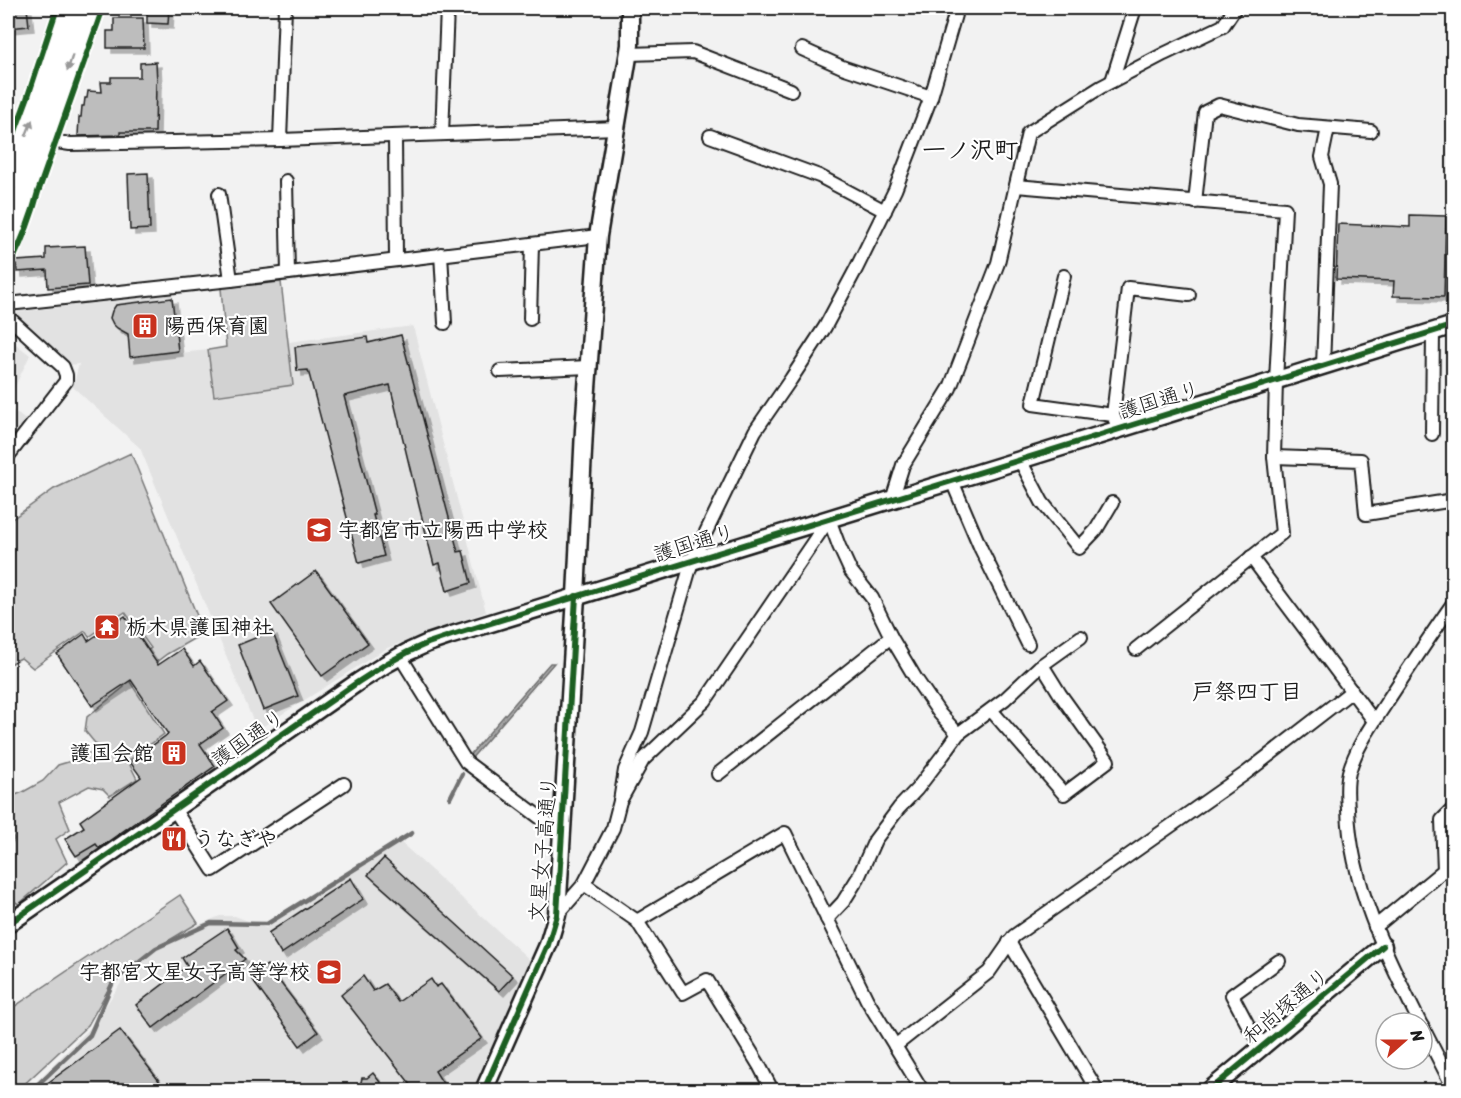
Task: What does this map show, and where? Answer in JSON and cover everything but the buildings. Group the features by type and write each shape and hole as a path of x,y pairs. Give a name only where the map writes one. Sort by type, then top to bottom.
{"main road":[{"path":"8,182 37,108 71,8"},
{"path":"8,236 45,138 88,8"}],"street":[{"path":"280,141 285,8"},
{"path":"442,135 447,8"},
{"name":"文星女子高通り","path":"484,1090 548,945 557,915 584,430 598,236 629,54 630,8"},
{"path":"557,915 584,884 613,828 625,770 642,732 692,561 754,431 825,327 896,190 931,97 956,8"},
{"path":"1112,81 1135,8"},
{"path":"892,500 903,465 950,388 998,263 1028,133 1112,81 1223,26 1235,8"},
{"path":"802,49 842,68 931,97"},
{"path":"629,54 693,52 791,90"},
{"path":"1195,202 1205,112 1219,105 1298,125 1371,131"},
{"path":"45,138 70,144 280,141 617,128"},
{"path":"1323,366 1330,184 1322,157 1328,128"},
{"path":"395,136 396,260"},
{"path":"710,136 819,176 885,211"},
{"path":"286,181 288,273"},
{"path":"1016,186 1285,209 1274,457 1282,533 1136,649"},
{"path":"219,194 231,280"},
{"path":"8,304 598,236"},
{"path":"530,319 532,244"},
{"path":"441,254 445,323"},
{"path":"1064,276 1033,404 1116,422 1128,288 1190,295"},
{"path":"8,317 63,367 66,375 66,381 8,456"},
{"name":"護国通り","path":"8,924 358,682 400,656 428,643 1020,460 1116,422 1276,381 1454,325"},
{"path":"1432,434 1433,331"},
{"path":"500,371 588,367"},
{"path":"1274,457 1361,460 1366,514 1454,500"},
{"path":"1020,460 1042,502 1079,548 1096,530 1112,503"},
{"path":"952,481 981,549 1028,644"},
{"path":"620,801 644,760 705,701 829,519"},
{"path":"829,519 850,570 872,598 891,637 916,679 940,714 958,734"},
{"path":"1251,557 1374,721"},
{"path":"1414,1011 1375,927 1360,882 1348,819 1348,776 1366,733 1454,602"},
{"path":"718,774 891,637"},
{"path":"827,919 843,902 858,878 875,840 958,734 1005,699 1042,665 1081,637"},
{"path":"400,656 466,762 562,834"},
{"path":"991,710 1064,794 1108,761 1042,665"},
{"path":"895,1046 989,972 1014,936 1246,773 1352,691"},
{"path":"174,809 213,870 344,784"},
{"path":"1375,927 1444,870 1443,820 1454,808"},
{"path":"636,921 785,833 867,1000 922,1090"},
{"path":"584,884 636,921 683,993 707,980 772,1090"},
{"path":"1009,942 1097,1090"},
{"name":"和尚塚通り","path":"1210,1090 1383,946"},
{"path":"1264,1046 1249,1027 1232,995 1279,961"},
{"path":"1434,1050 1454,1089"}],"shaded area":[{"name":"宇都宮市立陽西中学校","path":"281,282 289,342 413,326 486,612 387,648 257,730 140,448 73,387 79,364 68,365 8,313 172,294 180,353 208,350 226,347 221,288"},
{"path":"281,282 293,385 214,396 208,350 226,347 221,288"},
{"path":"8,338 30,355 8,401"},
{"path":"8,407 30,423 8,450"},
{"path":"131,453 204,633 167,654 130,682 164,734 128,761 137,779 110,796 103,789 89,786 59,802 70,829 56,839 67,862 19,904 8,898 8,850 14,839 8,826 8,798 43,781 58,765 78,759 99,748 85,731 87,717 124,687 116,675 151,648 125,612 89,637 85,631 33,668 21,658 8,665 8,522 54,489"},
{"path":"550,663 554,663 470,760 468,757"},
{"name":"宇都宮文星女子高等学校","path":"398,840 532,962 475,1090 28,1090 93,1025 139,960 170,937 220,916 235,916 266,928"},
{"path":"180,895 198,923 156,948 113,981 88,1025 18,1090 8,1090 8,1011"}],"waterway":[{"path":"450,798 462,774"},
{"path":"32,1090 90,1035 113,982 156,948 211,923 267,924 412,833"}],"cycle path":[{"path":"8,150 57,8"},
{"path":"8,269 29,222 103,8"},
{"path":"8,924 358,682 386,664 428,643 1454,325"},
{"path":"484,1090 548,945 557,915 576,596"},
{"path":"1210,1090 1383,946"}],"place":[{"name":"陽西保育園","path":"145,326"},
{"name":"宇都宮市立陽西中学校","path":"319,530"},
{"name":"栃木県護国神社","path":"107,627"},
{"name":"護国会館","path":"174,753"},
{"name":"うなぎや","path":"174,839"},
{"name":"宇都宮文星女子高等学校","path":"329,972"}],"district":[{"name":"一ノ沢町","path":"970,150"},
{"name":"戸祭四丁目","path":"1247,691"}]}
